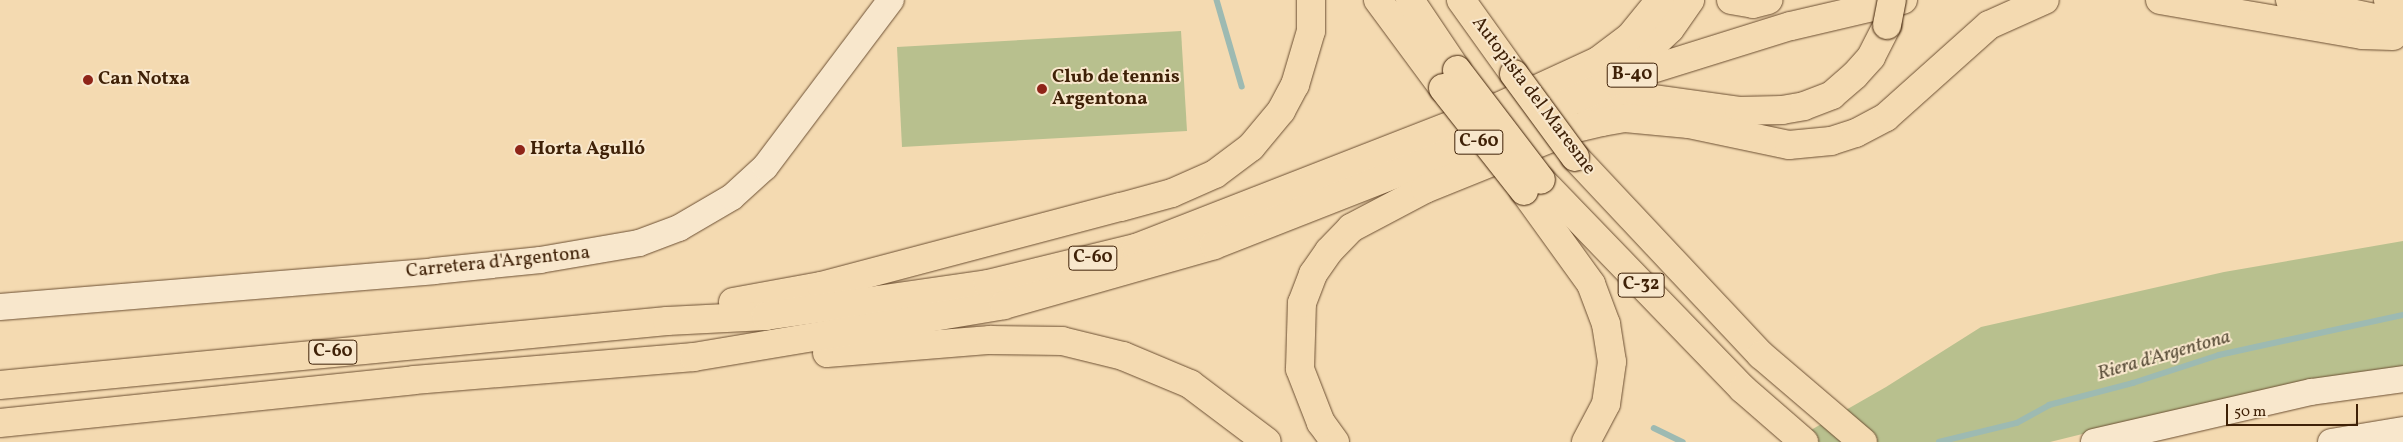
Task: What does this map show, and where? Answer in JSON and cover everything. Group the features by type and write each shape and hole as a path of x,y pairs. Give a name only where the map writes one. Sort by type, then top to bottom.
{"main road":[{"path":"667,321 712,305 821,286 1122,207 1172,193 1215,174 1257,140 1281,111 1295,85 1311,31 1311,0"},
{"path":"1378,0 1450,79"},
{"name":"C-32","path":"1410,0 1450,79 1533,186 1743,389 1804,442"},
{"name":"Autopista del Maresme","path":"1461,0 1575,158 1761,355 1863,442"},
{"path":"1483,0 1514,74"},
{"name":"B-40","path":"1498,107 1598,61 1629,38 1660,0"},
{"name":"C-60","path":"0,385 667,321 766,316 878,302 988,284 1127,250 1498,107 1600,75 1648,50 1670,29 1690,0"},
{"path":"1731,0 1746,4 1768,0"},
{"name":"B-40","path":"1523,124 1614,81 1680,59 1791,26 1903,0"},
{"path":"1335,442 1321,423 1300,369 1302,303 1313,274 1329,250 1351,228 1425,189 1576,128 1602,122 1625,118 1689,124 1789,145 1818,143 1848,135 1886,117 1989,25 2045,0"},
{"path":"2160,0 2362,35 2398,21"},
{"path":"2220,0 2398,21"},
{"path":"2290,0 2398,21"},
{"path":"1523,124 1599,103 1640,97 1739,111 1782,110 1804,106 1832,95 1855,75 1871,57 1890,12"},
{"name":"C-60","path":"0,423 414,380 694,357 894,326 1049,294 1214,245 1523,124"},
{"path":"1533,186 1591,284 1606,324 1612,362 1606,404 1586,442"},
{"path":"694,357 758,359 990,340 1062,341 1123,356 1190,384 1267,442"}],"street":[{"name":"Carretera d'Argentona","path":"0,307 434,271 540,260 639,243 679,228 732,197 765,167 891,0"},
{"path":"2094,442 2311,392 2403,379"},
{"path":"2331,442 2403,430"}],"green space":[{"name":"Club de tennis Argentona","path":"1181,31 1187,131 902,147 897,47"},
{"path":"2403,241 2403,371 2131,422 2050,442 1790,442 1886,387 1981,327 2224,272"}],"waterway":[{"path":"1217,0 1242,86"},
{"name":"Riera d'Argentona","path":"1939,442 2017,423 2049,405 2133,383 2219,355 2403,315"},
{"path":"1654,428 1683,442"}],"place":[{"name":"Can Notxa","path":"88,80"},
{"name":"Club de tennis Argentona","path":"1042,89"},
{"name":"Horta Agulló","path":"520,150"}]}
